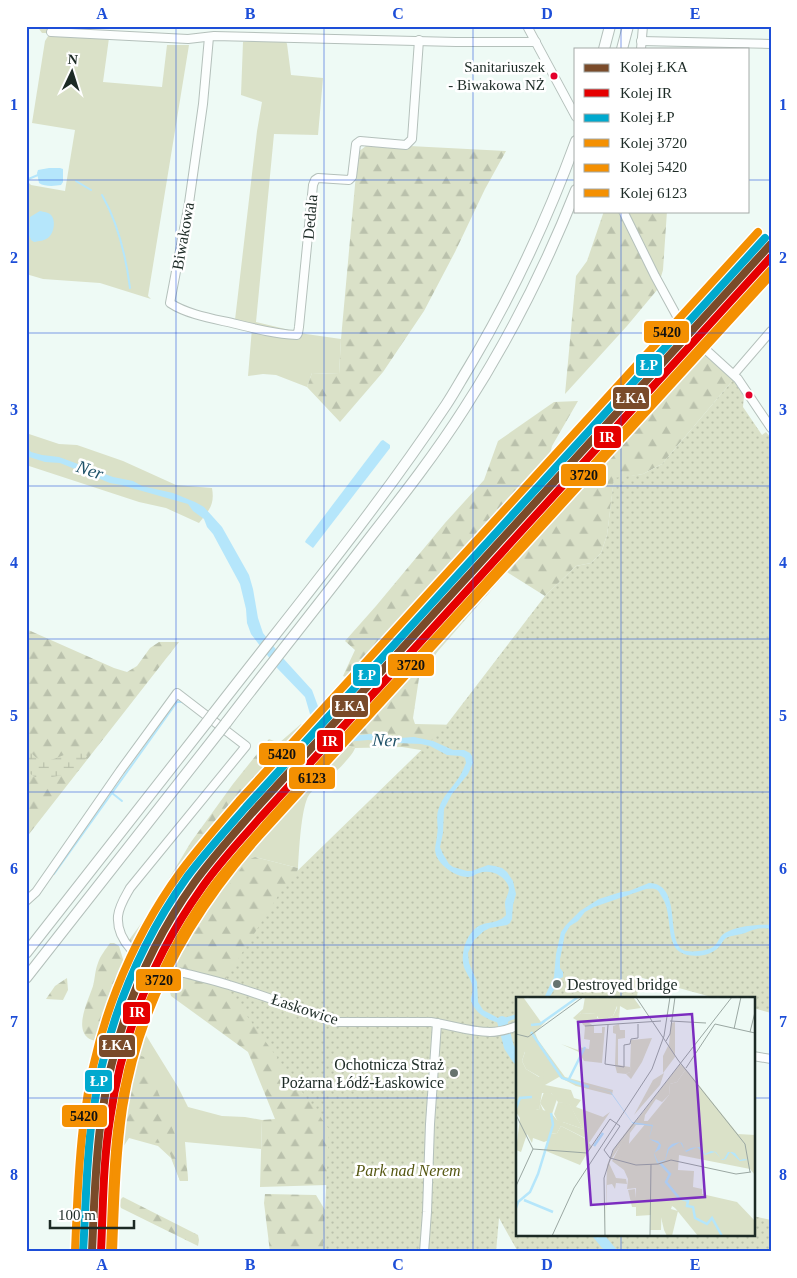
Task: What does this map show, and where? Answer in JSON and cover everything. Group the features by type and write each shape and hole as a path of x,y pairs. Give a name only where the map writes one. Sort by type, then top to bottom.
{"highway":[{"path":"604,48 610,26"},
{"path":"622,48 628,26"},
{"path":"26,952 339,553 447,404 483,344 520,276 552,203 574,146"},
{"path":"26,978 418,476 464,410 524,306 574,195"}],"street":[{"path":"528,26 574,114"},
{"path":"643,26 641,45 771,44"},
{"path":"51,32 188,39 214,36 536,42"},
{"name":"Biwakowa","path":"209,37 203,104 189,203 170,303 178,308 214,319 282,335 297,335"},
{"name":"Dedala","path":"297,335 315,180 318,178 349,180 352,178 356,144 360,141 406,144 412,139 419,40"},
{"path":"623,212 679,320 693,338 734,374 771,428"},
{"path":"734,374 771,330"},
{"name":"Łaskowice","path":"26,901 36,892 177,693 246,746 130,888 122,902 118,923 125,942 135,953 147,962 162,969 213,980 257,993 337,1022 392,1021 437,1023 477,1031 496,1031 514,1027"},
{"path":"424,1252 437,1023"},
{"path":"754,1056 771,1059"}],"green space":[{"path":"37,26 77,26 77,32 109,38 103,82 162,87 167,45 189,45 148,296 151,299 100,283 43,279 26,274 26,180 31,185 65,191 75,130 32,123 45,41 50,33 42,33"},
{"path":"284,37 287,44 291,75 323,78 318,135 274,134 256,322 306,334 341,339 339,374 312,373 307,387 276,375 248,376 252,328 235,320 262,102 241,95 243,42"},
{"path":"371,144 506,151 424,311 383,372 340,422 307,387 312,373 339,374 358,152"},
{"path":"604,212 667,212 663,270 657,290 565,394 576,276 587,261"},
{"path":"693,345 732,376 733,380 662,464 643,474 614,479 607,535 601,553 591,563 576,566 545,596 507,572 438,651 419,678 413,718 415,724 461,725 517,997 427,751 402,747 355,748 335,742 330,736"},
{"name":"Park nad Nerem","path":"733,380 744,396 743,407 762,435 766,432 771,438 771,1013 754,1008 754,997 711,997 639,977 637,997 516,997 516,1236 754,1236 754,1216 771,1220 771,1252 518,1252 499,1218 496,1252 323,1252 329,1129 223,983 288,880 444,728 545,596 576,566 591,563 601,553 607,535 614,478 643,474 662,464"},
{"path":"578,401 552,446 544,480 435,598 374,670 360,683 343,676 355,650 345,641 484,480 498,441 554,402"},
{"path":"26,433 59,444 77,445 123,461 176,485 212,488 212,503 199,523 166,508 139,502 26,465"},
{"path":"26,629 127,672 137,666 150,648 159,642 179,642 26,838"},
{"path":"301,724 316,734 231,829 183,888 144,950 129,940 146,917 191,842 233,784 269,739 279,743"},
{"path":"330,736 335,742 355,748 340,767 309,795 306,801 302,819 298,868 255,857 191,936 174,969 160,966 155,961 180,916 214,868"},
{"path":"26,747 36,757 43,760 55,759 74,753 87,756 79,770 74,773 47,778 35,777 26,771"},
{"path":"255,857 298,868 289,924 384,1033 327,1185 260,1187 262,1120 275,1119 248,1052 171,996 167,981 191,936 246,861"},
{"path":"110,943 119,946 126,969 125,983 113,1030 103,1041 95,1041 88,1038 84,1033 82,1020 99,960"},
{"path":"152,967 171,973 167,981 159,983 146,997 144,1032 188,1107 222,1116 262,1120 261,1149 185,1142 188,1181 180,1181 171,1158 158,1146 129,1138 117,1160 111,1252 98,1252 112,1100 120,1061 134,1011"},
{"path":"67,978 68,990 63,1000 46,999 55,986"},
{"path":"128,1051 144,1057 176,1137 158,1143 127,1137 119,1151 112,1148"},
{"path":"175,1140 187,1169 188,1181 180,1181 168,1148"},
{"path":"265,1194 316,1195 325,1210 323,1252 270,1252 264,1203"},
{"path":"123,1197 198,1235 198,1246 121,1208 118,1202"}],"water":[{"path":"49,168 63,169 63,182 61,185 47,186 39,183 38,170"},
{"path":"40,211 53,217 53,230 47,238 34,242 29,235 30,217"},
{"path":"383,440 390,445 390,448 313,548 305,542 306,540"},
{"name":"Ner","path":"26,446 31,452 59,457 113,477 173,493 204,507 222,527 249,575 263,633 312,690 319,709 331,721 339,727 356,734 400,738 414,737 433,741 453,750 464,750 470,753 473,763 468,774 452,794 444,809 443,833 440,847 449,864 453,867 472,871 488,865 495,866 507,872 513,881 516,894 510,923 484,931 474,940 468,953 469,963 477,982 478,1002 483,1010 500,1019 516,1014 516,1018 505,1025 506,1028 501,1029 499,1023 482,1015 473,1006 471,1001 473,987 464,967 463,951 473,930 481,925 500,920 506,915 505,904 509,890 508,885 500,876 492,872 478,873 471,877 458,875 442,865 435,850 440,804 457,781 466,763 465,758 447,755 430,746 421,744 368,740 345,742 334,737 310,714 305,697 278,669 251,634 247,623 240,584 204,519 193,511 188,504 110,483 60,463 45,462 26,456"},
{"path":"649,883 659,886 666,892 670,902 678,944 686,951 711,948 723,934 739,928 771,925 771,929 758,929 728,937 717,949 708,954 698,956 684,954 676,948 673,942 666,905 660,893 653,888 646,889 594,907 585,912 578,921 570,926 565,934 560,959 563,977 559,979 550,997 544,997 554,977 556,954 561,932 566,925 580,911 599,899 629,891"}],"waterway":[{"path":"26,180 38,175"},
{"path":"76,181 91,190"},
{"path":"102,195 113,217 120,240 130,288"},
{"path":"54,874 177,702 187,705"},
{"path":"112,793 122,801"},
{"path":"502,1021 509,1047 516,1058"},
{"path":"599,1236 612,1252"}],"rail line":[{"name":"5420","path":"75,1251 82,1136 96,1053 117,989 130,958 162,899 188,862 239,801 758,232"},
{"name":"ŁP","path":"83,1252 90,1136 97,1087 105,1055 114,1023 138,962 152,933 187,877 246,807 765,238"},
{"name":"ŁKA","path":"92,1252 99,1136 106,1088 114,1057 133,996 146,966 176,910 194,883 252,813 771,244"},
{"name":"IR","path":"101,1252 106,1152 115,1088 122,1058 131,1028 154,970 168,942 201,889 259,819 771,257"},
{"name":"3720","path":"110,1252 116,1139 130,1061 139,1031 162,973 176,945 209,892 265,825 771,270"},
{"name":"6123","path":"113,1252 116,1180 123,1108 141,1032 171,962 211,896 260,835 771,275"}],"place":[{"name":"Sanitariuszek - Biwakowa NŻ","path":"554,76"},
{"name":"Destroyed bridge","path":"557,984"},
{"name":"Ochotnicza Straż Pożarna Łódź-Łaskowice","path":"454,1073"}]}
